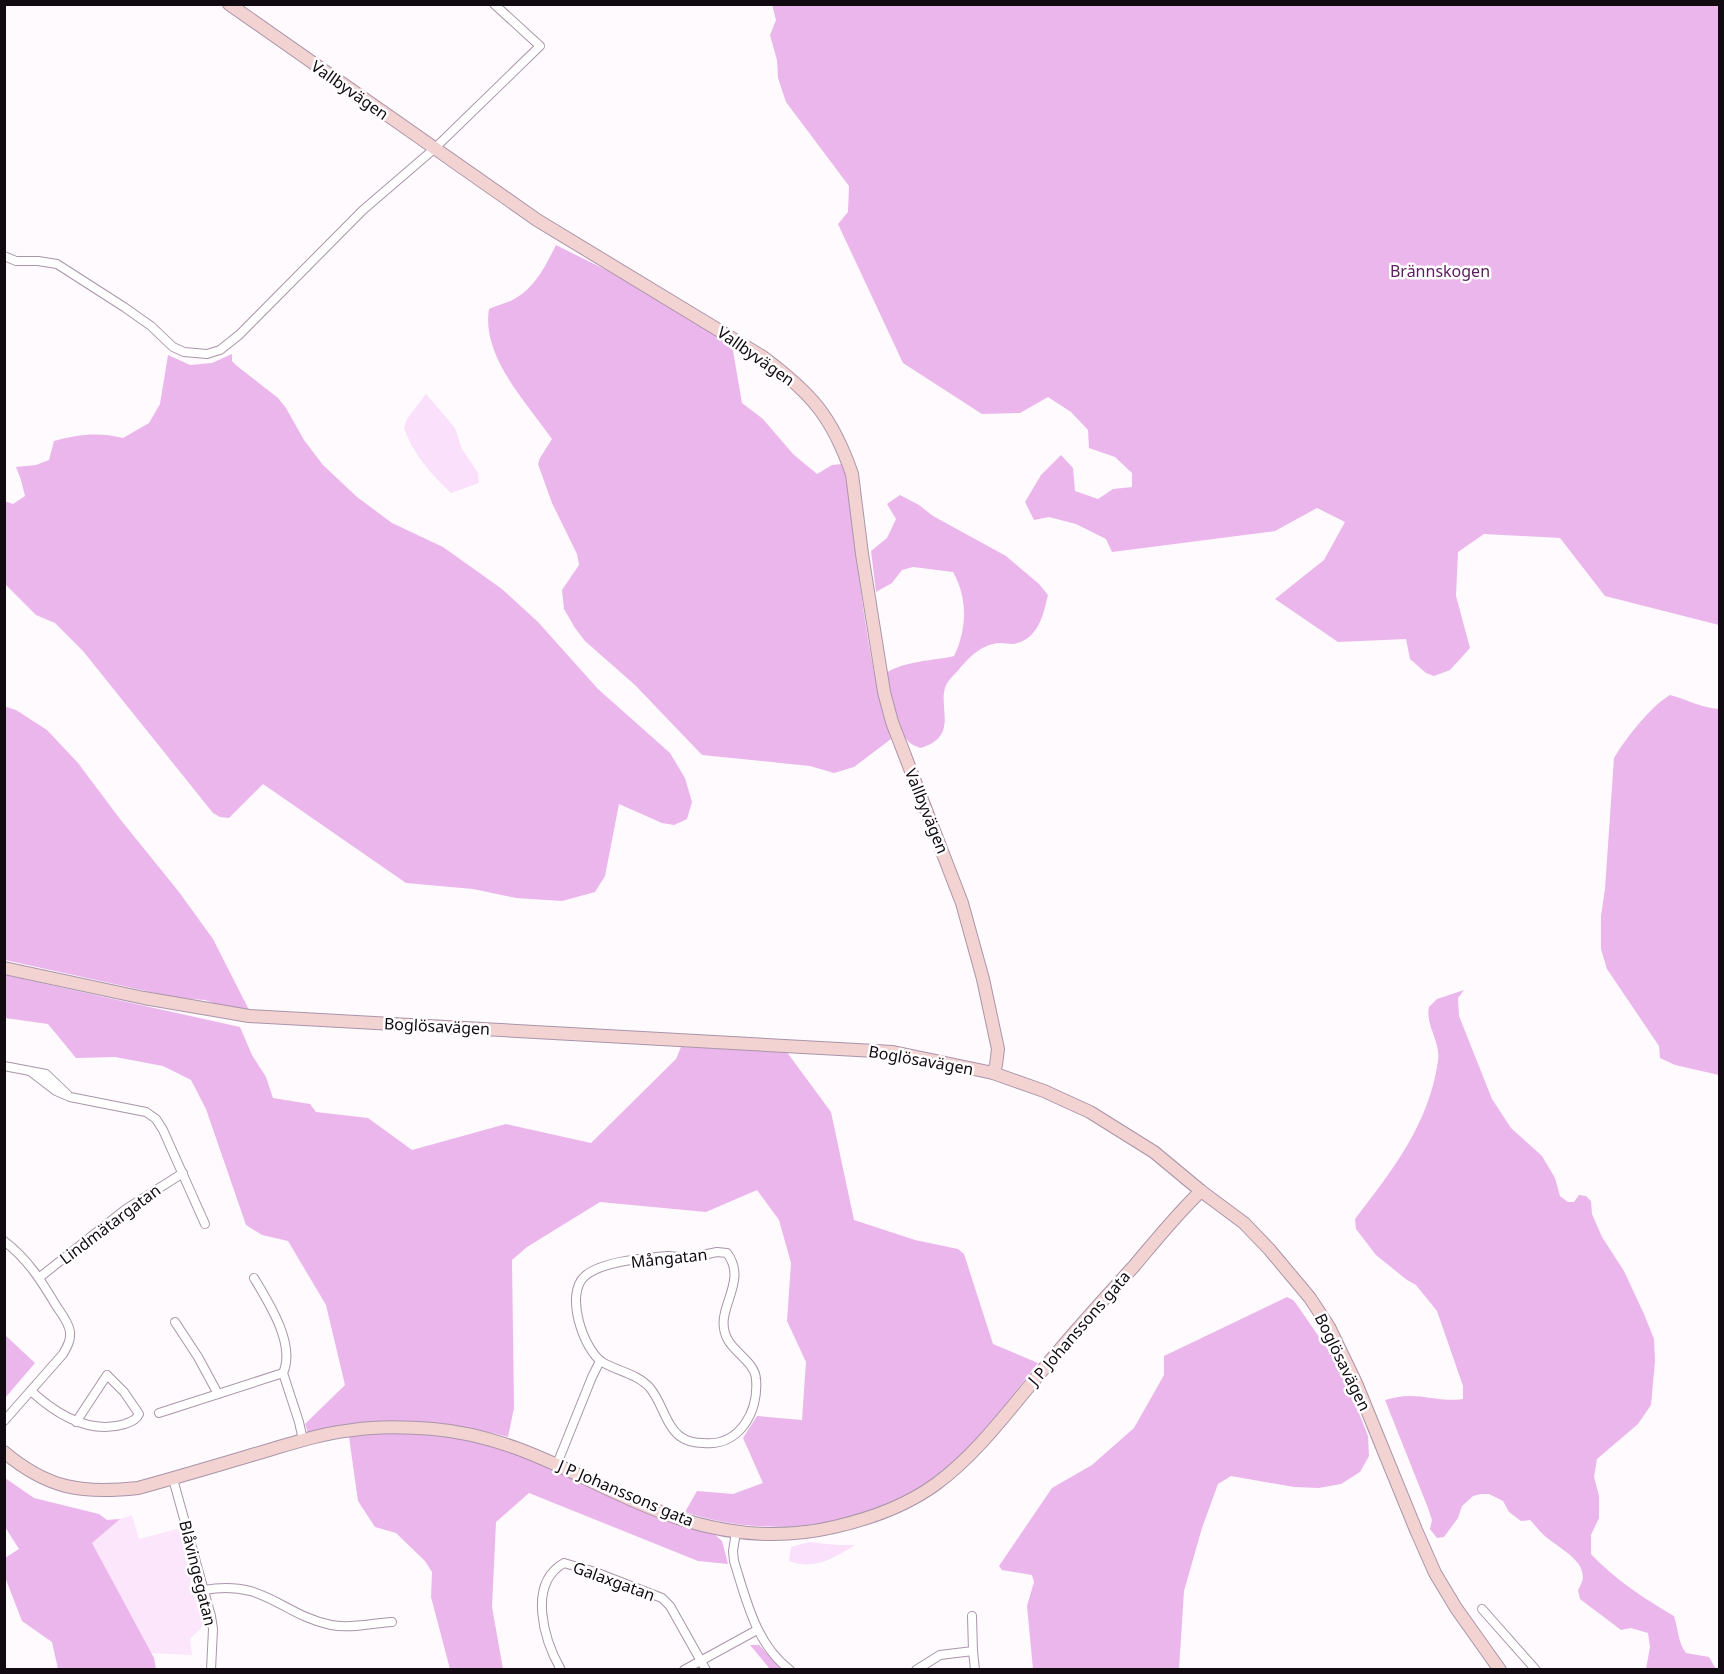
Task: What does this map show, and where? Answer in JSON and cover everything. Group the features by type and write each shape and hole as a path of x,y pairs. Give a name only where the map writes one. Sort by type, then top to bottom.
{"street":[{"name":"Vallbyvägen","path":"229,4 537,220 763,357 795,381 830,423 844,448 852,474 884,692 892,723 963,903 983,979 998,1049 993,1073"},
{"path":"4,256 16,261 57,264 124,307 151,326 173,347 184,352 207,354 220,351 239,335 363,210 434,149 540,46 494,4"},
{"name":"Boglösavägen","path":"4,968 144,998 249,1016 893,1052 993,1073 1044,1091 1090,1112 1154,1152 1244,1223 1310,1298 1329,1327 1356,1383 1416,1530 1436,1572 1462,1618 1500,1670"},
{"path":"4,1066 30,1071 70,1097 146,1112 156,1119 164,1130 205,1224"},
{"name":"Lindmätargatan","path":"39,1278 126,1209 183,1173"},
{"name":"J P Johanssons gata","path":"4,1452 18,1464 63,1486 110,1491 138,1488 303,1440 352,1430 409,1427 435,1429 479,1436 509,1444 680,1519 736,1532 776,1535 799,1534 840,1526 877,1515 934,1485 976,1449 1051,1359 1201,1191"},
{"path":"4,1241 18,1251 39,1278 67,1322 70,1332 69,1343 63,1354 4,1421"},
{"name":"Mångatan","path":"727,1253 732,1260 735,1278 724,1316 723,1328 730,1344 754,1369 757,1378 752,1411 738,1434 725,1441 710,1444 692,1442 681,1437 672,1427 658,1399 648,1386 635,1377 600,1361 588,1341 575,1308 577,1286 583,1278 604,1266 646,1258 727,1253"},
{"path":"159,1413 283,1373 288,1364 283,1336 272,1309 255,1278"},
{"path":"175,1322 198,1357 218,1394"},
{"path":"557,1464 600,1361"},
{"path":"283,1373 300,1422 303,1440"},
{"path":"31,1391 63,1415 76,1422 91,1426 106,1427 134,1420 140,1414 124,1392 107,1375 76,1422"},
{"name":"Blåvingegatan","path":"173,1479 213,1629 211,1670"},
{"path":"736,1532 734,1561 758,1630 774,1655 790,1670"},
{"name":"Galaxgatan","path":"561,1670 547,1640 542,1609 549,1574 564,1563 595,1572 662,1598 670,1606 706,1670"},
{"path":"204,1590 231,1587 253,1591 306,1616 337,1626 392,1622"},
{"path":"1482,1609 1536,1670"},
{"path":"972,1616 975,1670"},
{"path":"684,1670 700,1659 758,1630"},
{"path":"916,1670 940,1655 973,1651"}],"shaded area":[{"path":"426,394 455,428 462,449 478,473 479,483 451,493 430,471 412,446 404,428 407,419"},
{"path":"132,1515 139,1539 181,1528 192,1571 190,1584 193,1595 202,1608 205,1621 190,1639 192,1655 151,1653 91,1543 120,1519"},
{"path":"809,1542 855,1545 824,1562 807,1565 789,1561 791,1547"}],"green space":[{"name":"Brännskogen","path":"772,4 1719,5 1719,625 1605,596 1560,538 1484,534 1458,552 1456,596 1470,648 1450,670 1434,676 1426,673 1410,659 1406,639 1338,642 1275,599 1324,560 1345,522 1317,508 1275,531 1112,552 1106,539 1076,524 1049,517 1034,520 1025,502 1041,475 1061,455 1073,468 1075,491 1098,499 1113,489 1132,487 1132,473 1115,457 1089,448 1088,430 1071,412 1048,397 1020,413 982,414 903,363 838,224 848,212 849,186 786,102 778,78 777,60 770,35 776,20"},
{"path":"556,245 608,271 732,345 742,403 763,419 793,454 817,474 832,465 842,464 846,474 868,642 891,739 854,767 834,773 810,766 702,755 635,685 585,641 564,609 562,590 579,565 577,554 552,503 538,464 552,439 508,378 492,344 488,327 489,309 513,300 523,293 535,281"},
{"path":"232,354 232,361 237,366 278,398 304,440 323,465 357,497 392,523 443,547 502,589 538,622 598,689 670,753 685,778 692,802 687,819 674,825 662,823 619,804 605,876 595,892 562,901 516,898 473,889 406,883 263,784 229,818 213,813 83,651 55,623 36,615 5,584 4,501 13,504 25,496 16,467 36,465 49,460 54,441 89,435 123,438 149,423 160,404 168,355 190,365 212,363"},
{"path":"900,495 1006,556 1039,584 1048,595 1038,626 1028,638 1013,644 997,643 983,648 971,656 952,677 946,686 944,695 945,715 941,734 934,742 920,748 909,742 899,727 886,673 910,664 954,656 961,636 964,614 961,592 953,572 913,567 902,570 892,583 876,592 871,551 887,538 896,519 887,504"},
{"path":"1670,695 1719,709 1719,1075 1675,1065 1660,1058 1659,1046 1607,969 1601,949 1601,916 1614,758 1625,741 1654,707"},
{"path":"4,706 16,710 47,730 78,763 213,939 249,1010 222,1006 205,1000 178,998 5,960"},
{"path":"5,975 240,1027 252,1055 266,1077 273,1098 310,1104 316,1112 368,1118 412,1150 506,1124 591,1143 676,1059 681,1047 786,1051 831,1112 854,1220 915,1240 958,1249 964,1254 993,1344 1038,1363 989,1426 947,1469 903,1497 874,1510 811,1525 779,1527 747,1525 685,1512 697,1491 733,1494 763,1483 743,1438 757,1416 802,1420 806,1362 787,1321 791,1263 779,1220 757,1190 706,1212 600,1202 527,1247 512,1260 514,1408 508,1437 456,1426 408,1422 361,1424 308,1433 305,1424 345,1385 326,1305 288,1241 262,1235 246,1225 206,1109 191,1080 163,1066 115,1057 76,1058 48,1024 5,1018"},
{"path":"1464,990 1458,998 1459,1016 1492,1099 1511,1128 1542,1156 1555,1178 1560,1196 1568,1202 1574,1202 1579,1195 1586,1196 1591,1201 1592,1214 1602,1237 1624,1271 1654,1339 1655,1361 1651,1405 1638,1424 1597,1459 1594,1477 1599,1496 1599,1518 1591,1535 1591,1554 1630,1588 1674,1616 1686,1653 1709,1657 1716,1669 1646,1669 1650,1647 1648,1633 1631,1628 1621,1630 1580,1599 1578,1590 1583,1573 1575,1559 1546,1537 1530,1520 1521,1521 1509,1512 1503,1501 1489,1494 1473,1496 1462,1506 1458,1518 1444,1537 1437,1538 1430,1529 1432,1520 1428,1508 1385,1400 1409,1396 1463,1399 1463,1386 1437,1311 1416,1285 1376,1255 1356,1229 1355,1219 1407,1146 1426,1106 1438,1061 1437,1047 1428,1014 1429,1007 1437,999"},
{"path":"1287,1297 1297,1305 1342,1370 1368,1436 1369,1456 1360,1472 1341,1484 1319,1488 1294,1487 1231,1476 1218,1484 1202,1528 1184,1591 1179,1669 1033,1669 1027,1606 1034,1582 1032,1575 1002,1570 999,1566 1052,1488 1092,1465 1134,1428 1164,1375 1164,1356"},
{"path":"5,1335 35,1363 5,1398"},
{"path":"384,1433 455,1436 500,1448 713,1533 722,1541 728,1564 698,1561 529,1493 496,1522 492,1607 503,1669 450,1669 431,1597 432,1572 425,1561 396,1533 375,1527 358,1501 349,1437"},
{"path":"5,1478 34,1498 99,1514 107,1520 120,1519 92,1543 154,1658 156,1669 58,1669 52,1642 22,1621 5,1577 5,1558 19,1549 5,1527"},
{"path":"750,1645 759,1645 782,1669 770,1669"}]}
